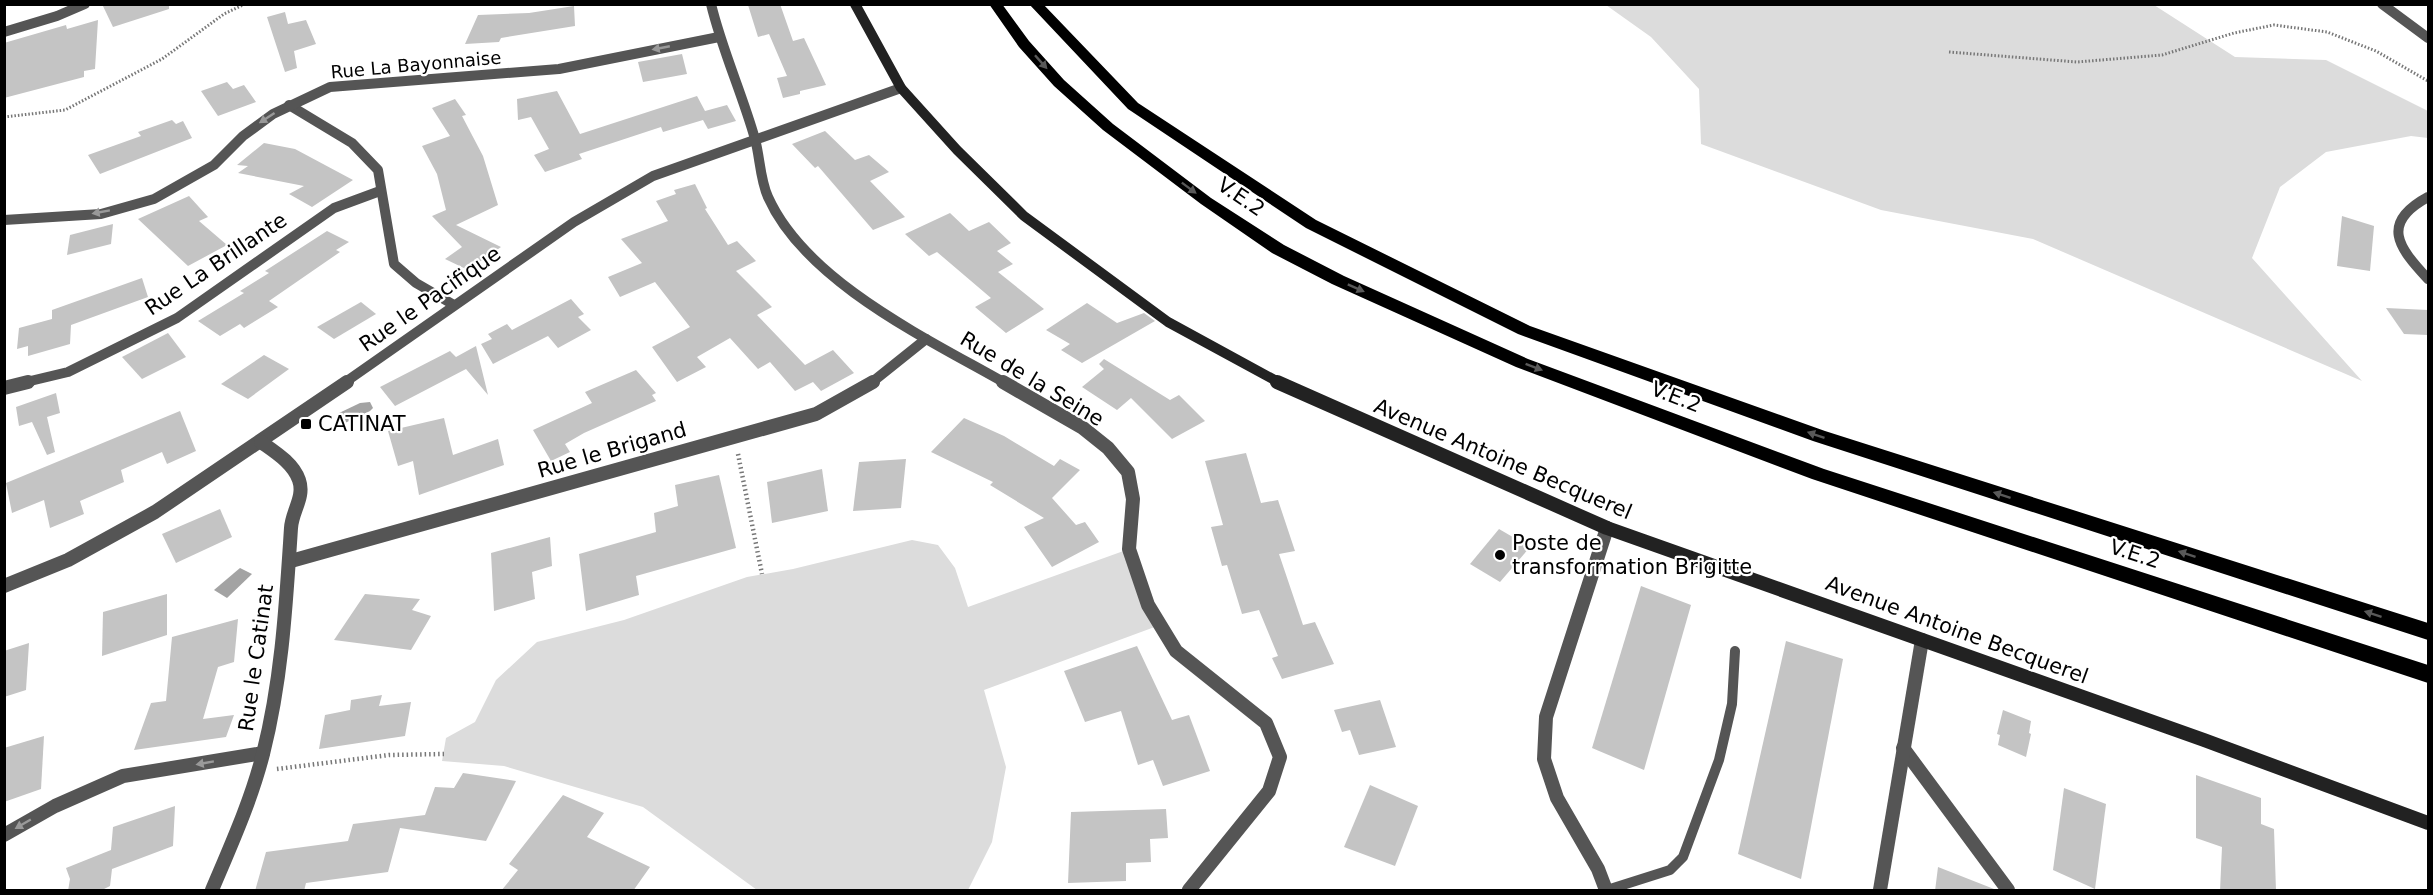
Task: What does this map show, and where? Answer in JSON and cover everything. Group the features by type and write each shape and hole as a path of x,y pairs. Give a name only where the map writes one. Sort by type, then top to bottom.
{"highway":[{"name":"V.E.2","path":"995,4 1024,44 1059,82 1108,127 1206,201 1260,237 1338,280 1522,363 1818,474 2428,674"},
{"name":"V.E.2","path":"1035,4 1133,106 1311,224 1524,330 1820,436 2428,632"}],"street":[{"path":"4,32 57,16 85,4"},
{"name":"Rue de la Seine","path":"711,4 719,37 755,139 767,195 790,232 816,261 866,303 1083,428 1108,448 1128,472 1133,499 1129,549 1148,605 1176,651 1266,723 1280,757 1269,791 1189,891"},
{"name":"Avenue Antoine Becquerel","path":"855,4 901,88 957,150 1024,216 1168,322 1294,391 1607,528 2428,823"},
{"path":"2382,4 2428,38"},
{"name":"Rue La Bayonnaise","path":"4,220 82,216 132,207 183,185 216,164 241,138 264,119 314,93 347,84 559,69 719,37"},
{"name":"Rue le Pacifique","path":"4,586 68,560 155,512 261,442 574,222 644,181 901,88"},
{"path":"289,105 352,143 378,170 394,264 416,283 454,305"},
{"name":"Rue La Brillante","path":"4,388 68,372 124,346 177,318 334,208 380,191"},
{"path":"2428,197 2415,202 2400,215 2397,231 2403,247 2428,279"},
{"name":"Rue le Brigand","path":"291,561 816,414 867,387 926,339"},
{"name":"Rue le Catinat","path":"212,891 263,753 281,657 291,561 291,524 301,489 291,464 261,442"},
{"path":"1606,891 1598,869 1557,798 1544,759 1546,717 1607,528"},
{"path":"1880,891 1922,640"},
{"path":"1903,748 2008,891"},
{"path":"4,835 55,806 123,776 263,753"}],"lane":[{"path":"1606,891 1670,870 1683,857 1719,759 1732,704 1735,651"}],"path":[{"path":"4,117 65,110 162,59 224,14 246,4"},
{"path":"1949,52 2077,62 2162,55 2234,33 2274,25 2327,32 2376,51 2428,81"},
{"path":"734,436 762,574"},
{"path":"257,771 389,755 444,754"}],"shaded area":[{"path":"1606,5 2154,5 2235,57 2326,60 2428,111 2428,138 2411,136 2326,152 2280,187 2252,258 2362,381 2033,239 1881,210 1701,144 1699,89 1651,37"},
{"path":"370,402 373,408 370,411 345,423 337,414 360,403"},
{"path":"912,540 938,545 955,568 968,607 1129,549 1160,625 984,690 1006,767 992,842 968,890 757,890 643,807 504,766 442,761 446,738 475,722 496,680 537,642 624,620 747,577 793,569"},
{"path":"240,568 252,574 227,598 214,590"}],"building":[{"path":"102,4 169,4 169,9 113,27"},
{"path":"780,4 793,41 804,38 826,85 783,98 777,78 787,76 769,34 758,37 748,5"},
{"path":"574,6 575,26 501,38 499,42 465,44 478,15 529,13"},
{"path":"285,12 288,24 306,20 316,44 294,51 297,68 285,72 267,17"},
{"path":"98,20 95,69 84,71 84,77 4,98 4,43 66,25 67,29"},
{"path":"682,54 687,74 643,82 638,62"},
{"path":"227,82 233,89 244,85 256,102 218,116 201,91"},
{"path":"557,91 580,134 697,96 705,111 727,105 736,121 708,129 703,120 663,132 661,127 579,154 582,159 545,172 534,155 549,149 531,117 518,120 517,99"},
{"path":"455,99 466,115 462,116 483,156 498,205 456,225 501,247 468,270 445,259 462,247 432,216 446,210 437,174 422,146 450,136 432,108"},
{"path":"172,120 176,124 183,121 192,138 100,174 88,155 141,136 138,132"},
{"path":"825,131 855,160 869,155 889,172 870,181 905,217 873,230 818,166 815,168 792,144"},
{"path":"264,143 295,149 353,180 312,207 289,194 304,186 238,173 248,166 237,165"},
{"path":"695,184 707,208 705,209 728,245 737,241 756,261 736,271 772,307 757,315 805,365 833,350 854,373 821,391 813,382 795,391 770,362 758,369 730,338 697,357 706,367 677,382 652,347 690,327 655,282 620,297 608,277 642,263 621,239 668,221 656,201 676,194 674,190"},
{"path":"189,196 208,217 199,221 227,245 188,266 138,219"},
{"path":"950,213 969,231 989,222 1011,243 997,251 1013,264 998,272 1044,309 1006,333 975,307 991,298 937,252 929,256 905,234"},
{"path":"2342,216 2374,226 2370,271 2337,266"},
{"path":"113,224 111,244 67,255 70,235"},
{"path":"327,231 349,242 336,250 340,252 269,301 278,307 244,328 240,324 220,336 198,321 244,293 240,291 269,273 265,271"},
{"path":"142,278 148,297 71,325 70,344 28,356 28,346 17,349 19,328 52,319 52,310"},
{"path":"571,299 584,314 578,317 591,330 558,348 548,336 493,364 481,344 492,339 488,334 507,324 512,330"},
{"path":"361,302 376,314 334,339 317,327"},
{"path":"1087,303 1117,323 1144,313 1155,321 1082,363 1061,350 1070,344 1046,330"},
{"path":"2386,308 2428,310 2428,335 2404,334"},
{"path":"168,333 186,357 142,379 122,357"},
{"path":"476,346 488,395 466,369 395,406 380,387 450,351 456,357"},
{"path":"264,355 289,369 248,399 221,384"},
{"path":"1104,359 1170,400 1179,395 1205,421 1172,439 1131,398 1117,410 1082,387 1104,369 1099,364"},
{"path":"636,370 656,393 652,395 656,401 584,433 565,444 570,452 551,461 533,430 592,403 585,392"},
{"path":"56,393 60,413 47,417 55,452 47,455 32,422 19,426 16,407"},
{"path":"180,411 196,451 167,464 162,452 121,470 124,482 80,501 84,514 50,528 44,500 12,513 6,483"},
{"path":"444,418 453,455 498,439 504,465 419,495 413,461 398,466 388,431"},
{"path":"964,418 1004,436 1054,466 1060,459 1080,470 1052,498 1076,525 1085,522 1099,542 1052,567 1024,527 1044,518 990,485 993,482 931,452"},
{"path":"1246,453 1261,503 1278,500 1295,551 1279,554 1303,625 1315,622 1334,664 1282,679 1272,658 1278,656 1259,610 1242,614 1227,565 1222,566 1211,527 1223,525 1205,461"},
{"path":"906,459 901,508 853,511 859,462"},
{"path":"822,469 828,511 772,523 767,482"},
{"path":"719,475 736,548 636,576 639,595 586,611 579,554 656,532 654,513 678,506 675,485"},
{"path":"220,509 232,537 176,563 162,534"},
{"name":"Poste de transformation Brigitte","path":"1499,529 1530,547 1500,582 1470,564"},
{"path":"550,537 552,566 532,572 535,599 494,611 491,553"},
{"path":"1641,586 1691,605 1644,770 1592,748"},
{"path":"167,594 167,635 102,656 103,612"},
{"path":"365,594 420,599 412,610 431,616 411,650 334,640"},
{"path":"238,619 234,662 218,667 203,719 234,715 226,737 134,750 151,703 166,701 172,637"},
{"path":"1786,641 1843,659 1801,879 1738,854"},
{"path":"29,643 26,690 4,697 4,651"},
{"path":"1137,646 1172,720 1189,715 1210,771 1163,786 1153,760 1138,765 1121,711 1085,722 1064,671"},
{"path":"382,695 379,706 411,702 405,736 319,749 325,715 350,710 351,700"},
{"path":"1380,700 1396,747 1359,755 1350,730 1342,732 1334,710"},
{"path":"2003,710 2031,721 2026,757 1998,745 2000,735 1997,734"},
{"path":"44,736 41,789 4,802 4,748"},
{"path":"463,773 516,781 486,841 400,828 388,872 306,883 304,891 255,891 266,852 348,841 353,824 425,815 435,787 454,788"},
{"path":"2196,775 2261,798 2261,824 2274,829 2276,891 2220,891 2222,847 2196,838"},
{"path":"1370,785 1418,806 1395,866 1344,847"},
{"path":"2064,788 2106,804 2095,889 2053,870"},
{"path":"563,795 604,813 587,837 650,867 633,891 501,891 518,870 509,864"},
{"path":"175,806 173,846 112,869 110,886 100,891 68,891 70,879 66,868 111,850 113,827"},
{"path":"1166,809 1168,838 1150,839 1151,862 1126,863 1126,881 1068,883 1071,812"},
{"path":"1938,867 1994,889 1994,891 1935,891"}],"place":[{"name":"CATINAT","path":"306,424"},
{"name":"Poste de transformation Brigitte","path":"1500,555"}]}
